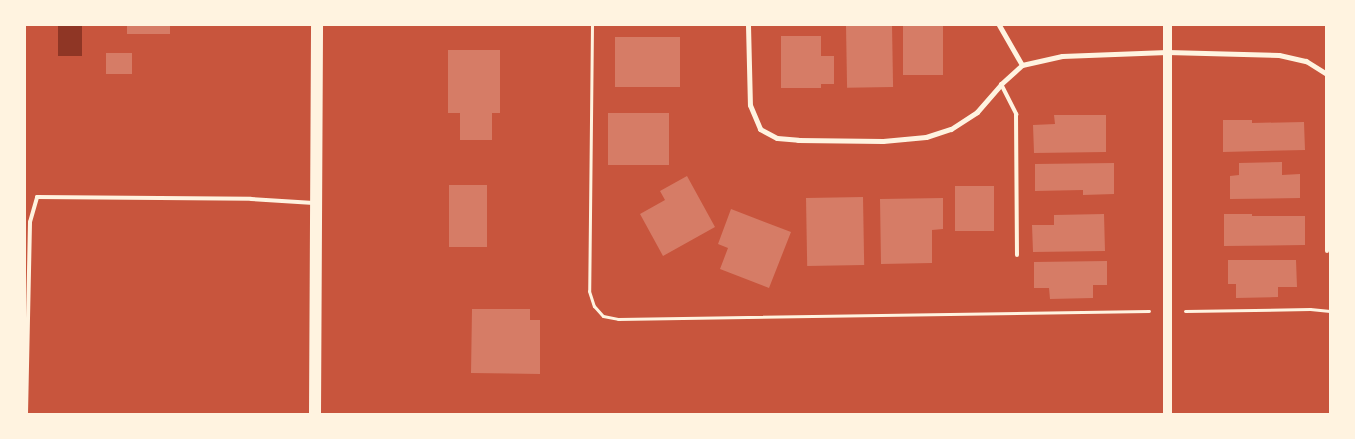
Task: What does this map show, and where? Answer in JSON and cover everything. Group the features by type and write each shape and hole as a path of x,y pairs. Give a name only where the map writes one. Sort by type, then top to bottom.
{"main road":[{"path":"315,414 317,25"}],"street":[{"path":"748,25 750,106 760,129 777,138 798,140 883,141 926,137 951,129 977,112 1001,84 1022,66 1062,56 1167,52 1279,55 1306,60 1328,75"},
{"path":"998,25 1022,66"},
{"path":"1167,25 1167,414"}],"lane":[{"path":"1326,25 1328,75 1326,251"},
{"path":"1001,84 1016,114 1017,255"},
{"path":"26,414 30,222 37,197 251,199 316,203"}],"path":[{"path":"592,25 589,291 594,306 603,316 618,319 1330,310"}],"shaded area":[{"path":"58,25 82,25 82,56 58,56"}],"building":[{"path":"127,25 170,25 170,34 127,34"},
{"path":"892,25 893,87 847,88 846,26"},
{"path":"903,25 943,25 943,75 903,75"},
{"path":"781,36 821,36 821,56 834,56 834,84 821,84 821,88 781,88"},
{"path":"615,37 680,37 680,87 615,87"},
{"path":"448,50 500,50 500,113 492,113 492,140 460,140 460,113 448,113"},
{"path":"106,53 132,53 132,74 106,74"},
{"path":"608,113 669,113 669,165 608,165"},
{"path":"1054,115 1106,115 1106,152 1034,153 1033,125 1055,124"},
{"path":"1223,120 1252,120 1252,123 1304,122 1305,150 1223,152"},
{"path":"1282,162 1282,175 1300,174 1300,198 1230,199 1230,176 1239,175 1239,163"},
{"path":"1114,163 1114,194 1083,195 1083,190 1035,191 1035,164"},
{"path":"687,176 715,227 663,256 640,214 665,200 660,191"},
{"path":"449,185 487,185 487,247 449,247"},
{"path":"955,186 994,186 994,231 955,231"},
{"path":"863,197 864,265 807,266 806,198"},
{"path":"943,198 943,229 932,230 932,263 881,264 880,199"},
{"path":"731,209 791,232 769,288 720,269 728,248 718,244"},
{"path":"1104,214 1105,251 1033,252 1032,225 1054,225 1054,215"},
{"path":"1224,214 1305,216 1305,245 1224,246"},
{"path":"1228,260 1296,260 1297,287 1278,287 1278,297 1236,298 1236,284 1228,284"},
{"path":"1107,261 1107,285 1093,285 1093,298 1050,299 1049,288 1034,288 1034,262"},
{"path":"472,309 530,309 530,320 540,320 540,374 471,373"}]}
